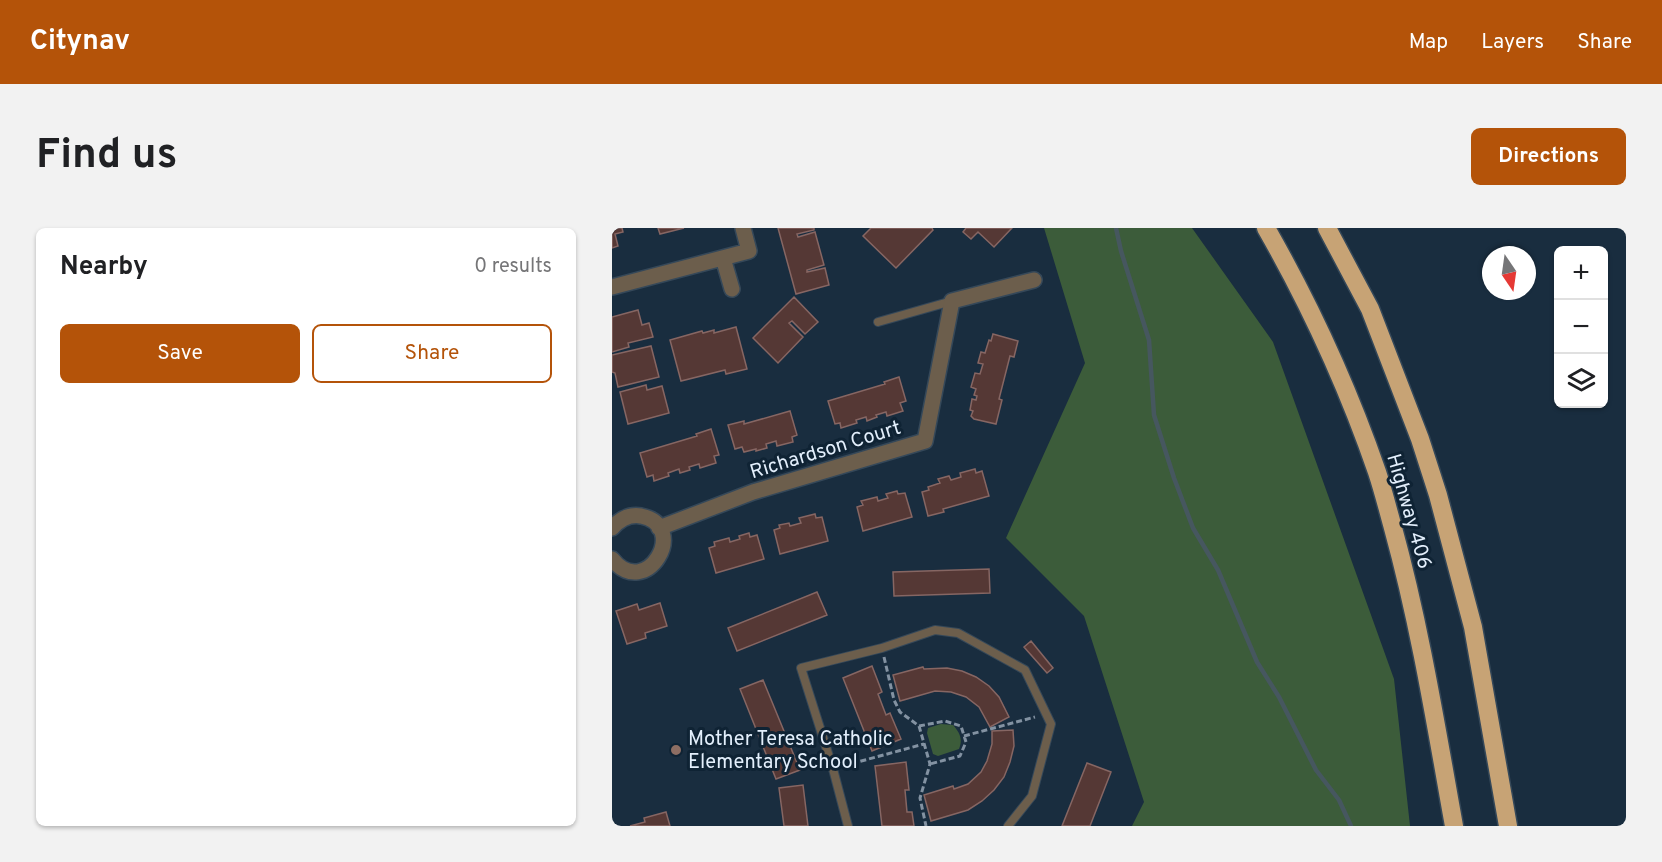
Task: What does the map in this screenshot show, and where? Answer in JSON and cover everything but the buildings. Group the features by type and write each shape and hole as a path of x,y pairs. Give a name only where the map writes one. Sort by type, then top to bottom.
{"highway":[{"name":"Highway 406","path":"1266,228 1343,384 1377,472 1406,575 1454,826"},
{"name":"Highway 406","path":"1327,228 1370,309 1416,428 1438,495 1473,627 1508,826"}],"street":[{"path":"612,288 749,251 743,228"},
{"path":"723,258 732,289"},
{"path":"952,301 1035,280"},
{"name":"Richardson Court","path":"659,528 753,492 925,441 952,301"},
{"path":"612,559 621,568 629,571 648,569 661,555 663,546 659,528 646,517 637,515 615,520"}],"lane":[{"path":"878,322 952,301"},
{"path":"848,826 833,769 801,668 882,648 935,630 958,633 1025,670 1051,724 1032,796 1008,826"}],"path":[{"path":"882,648 894,700 900,712 919,726 930,764 920,798 926,826"},
{"path":"964,735 1046,714"},
{"path":"919,726 945,722 962,726 966,742 960,756 930,764"},
{"path":"833,769 924,744"}],"green space":[{"path":"1044,228 1192,228 1273,342 1394,679 1410,826 1132,826 1144,802 1084,616 1006,538 1085,363"},
{"path":"941,724 953,725 959,733 961,742 959,749 938,756 933,754 927,733 928,728"}],"waterway":[{"path":"1116,228 1149,340 1154,415 1193,528 1218,570 1257,662 1279,697 1316,770 1339,800 1351,826"}],"place":[{"name":"Mother Teresa Catholic Elementary School","path":"676,750"}]}
